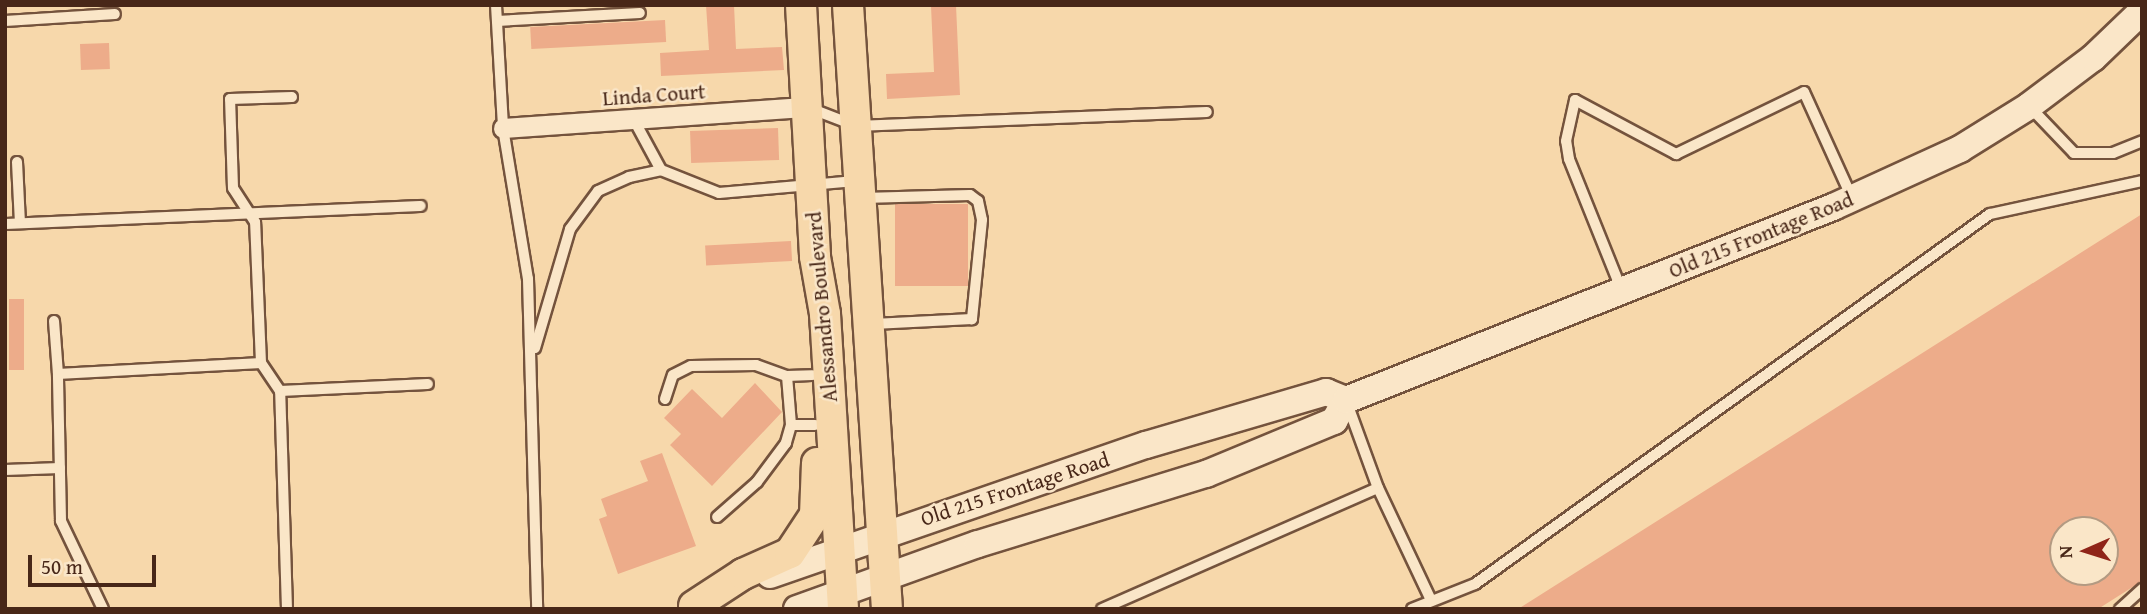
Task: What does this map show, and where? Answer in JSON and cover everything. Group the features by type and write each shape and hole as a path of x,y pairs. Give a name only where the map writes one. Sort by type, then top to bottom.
{"main road":[{"name":"Alessandro Boulevard","path":"801,5 815,257 825,314 843,600"},
{"name":"Alessandro Boulevard","path":"848,5 887,609"},
{"path":"692,608 743,574 790,553 806,534 817,494 803,425 800,375 815,257"}],"street":[{"name":"Old 215 Frontage Road","path":"797,609 843,600 885,576 1206,474 1334,421 1346,400 1853,198 1960,149 2029,106 2093,58 2142,11"},
{"name":"Linda Court","path":"503,128 807,107"},
{"name":"Old 215 Frontage Road","path":"692,608 840,547 1146,445 1326,392 1346,400"}],"lane":[{"path":"496,5 503,128 528,279 533,359 537,609"},
{"path":"497,21 640,13"},
{"path":"5,21 115,14"},
{"path":"1622,291 1569,159 1566,141 1575,100 1676,154 1804,92 1853,198"},
{"path":"287,609 279,391 261,363 255,222 233,188 230,99 292,97"},
{"path":"2029,106 2074,153 2113,153 2142,141"},
{"path":"807,107 856,126 1207,112"},
{"path":"634,119 661,170"},
{"path":"17,162 20,223"},
{"path":"533,359 570,229 598,191 629,177 661,170 719,193 812,184 970,195 978,201 982,220 972,319 869,324"},
{"path":"1412,609 1475,584 1990,214 2142,181"},
{"path":"5,224 421,206"},
{"path":"54,320 58,374 61,521 103,609"},
{"path":"58,374 261,363"},
{"path":"666,399 673,375 691,366 756,365 800,375"},
{"path":"279,391 428,384"},
{"path":"1346,400 1378,488 1432,600"},
{"path":"717,517 757,482 803,425"},
{"path":"5,470 60,468"},
{"path":"1102,609 1378,488"},
{"path":"2120,609 2142,589"}],"building":[{"path":"706,5 734,5 736,49 782,47 784,70 661,76 660,53 709,50"},
{"path":"956,5 960,95 887,99 886,74 934,72 931,6"},
{"path":"665,20 666,42 531,49 530,27"},
{"path":"109,43 110,69 81,70 80,44"},
{"path":"778,128 779,160 691,163 690,131"},
{"path":"895,204 968,204 968,286 895,286"},
{"path":"2142,214 2142,581 2098,609 1518,609"},
{"path":"791,241 792,261 706,265 705,246"},
{"path":"9,299 24,299 24,370 9,370"},
{"path":"755,383 782,412 712,486 670,445 681,434 664,418 692,389 722,418"},
{"path":"662,453 696,546 618,574 599,519 607,516 601,499 648,481 640,461"}]}
